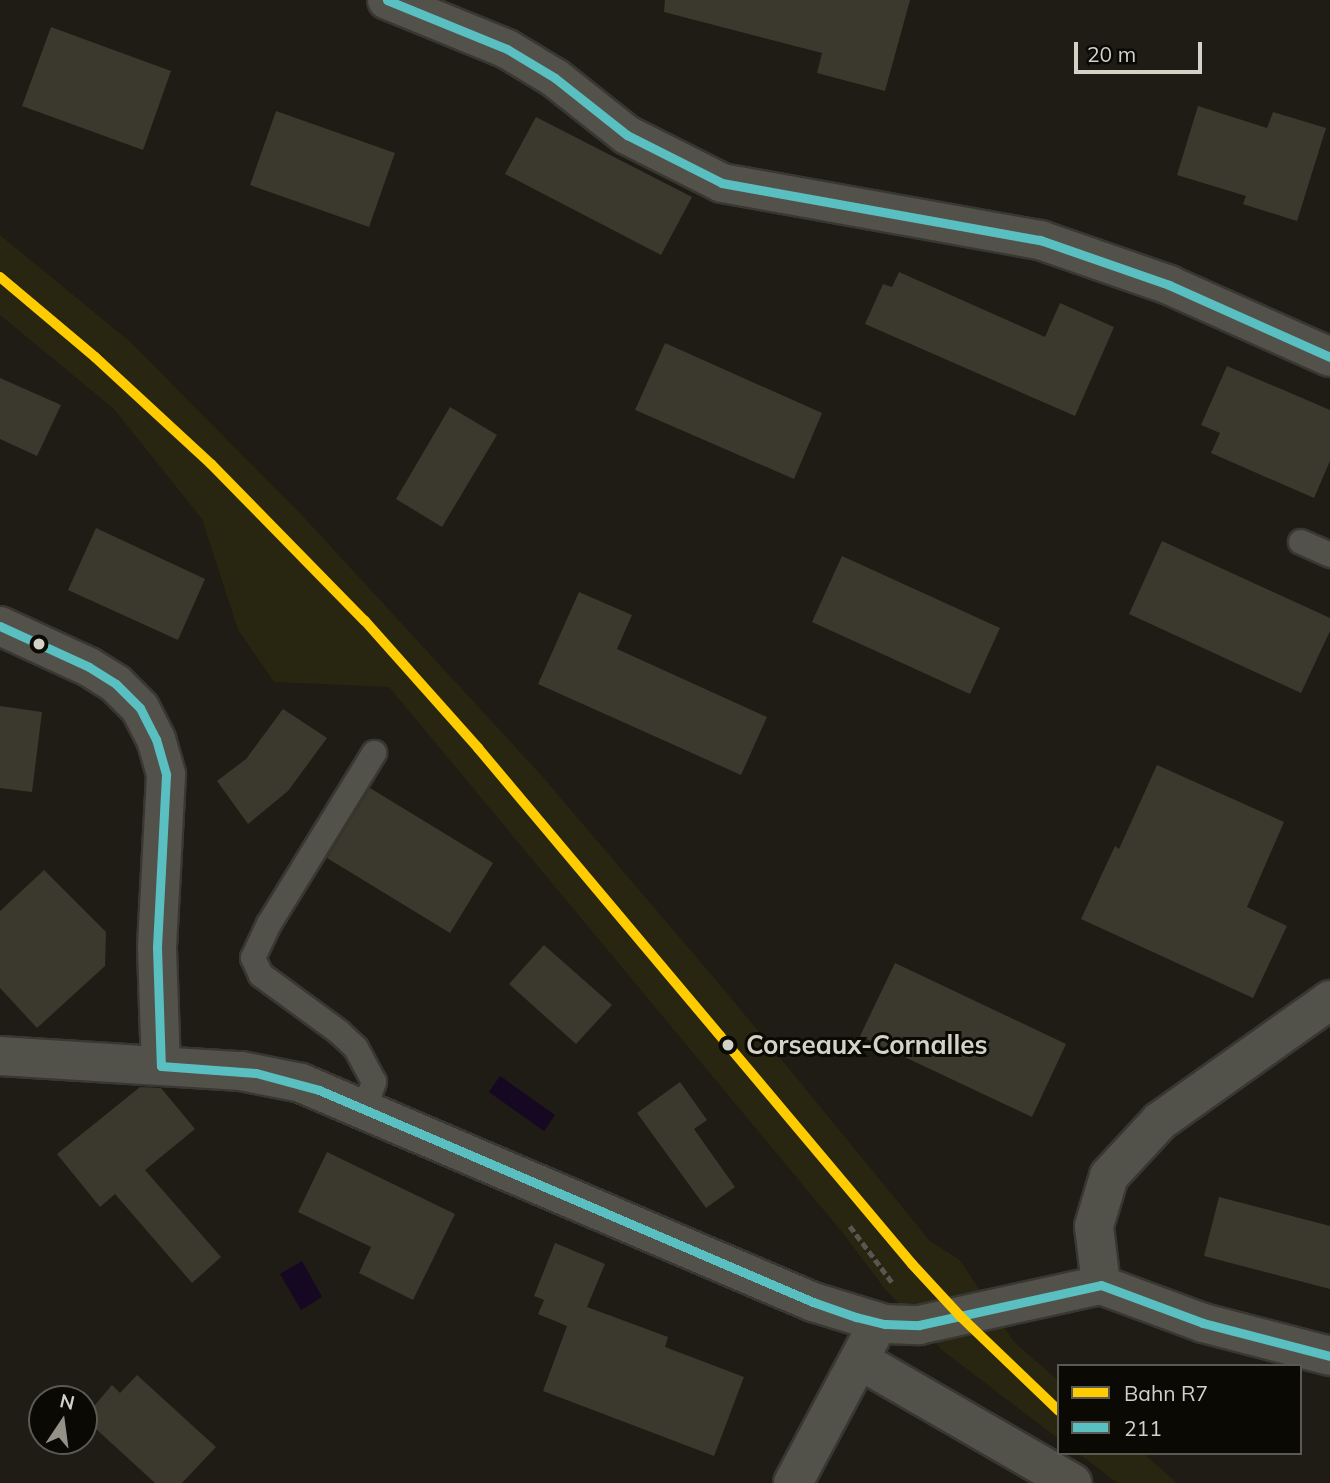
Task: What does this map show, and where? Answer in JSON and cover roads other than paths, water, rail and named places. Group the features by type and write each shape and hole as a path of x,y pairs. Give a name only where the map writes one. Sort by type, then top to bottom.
{"street":[{"path":"387,0 507,49 555,78 626,135 722,183 1040,240 1169,285 1330,357"},
{"path":"0,626 89,667 116,684 140,709 156,739 166,775 157,948 161,1066"},
{"path":"1101,1285 1094,1226 1109,1176 1160,1121 1330,1000"},
{"path":"0,1056 242,1071 276,1077 365,1108 813,1302 877,1322 919,1325 1101,1285 1203,1323 1330,1356"},
{"path":"793,1483 861,1361 877,1322"},
{"path":"861,1361 1072,1483"}],"lane":[{"path":"1301,542 1330,555"},
{"path":"365,1108 374,1082 356,1048 339,1032 261,975 253,958 270,924 374,753"}],"rail line":[{"name":"R7","path":"0,277 95,357 211,464 365,621 478,748 912,1264 961,1317 1057,1409"}],"place":[{"name":"Corseaux-Cornalles","path":"728,1045"}]}
